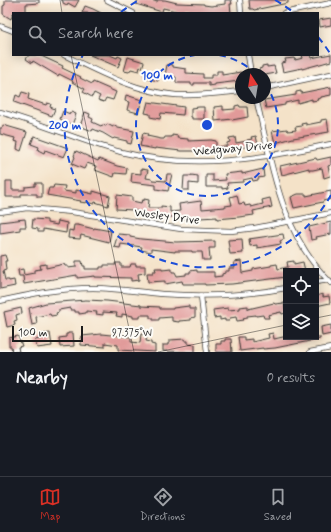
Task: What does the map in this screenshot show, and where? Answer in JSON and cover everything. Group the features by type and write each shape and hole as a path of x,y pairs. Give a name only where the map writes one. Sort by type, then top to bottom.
{"street":[{"path":"107,0 131,12"},
{"path":"240,0 241,12"},
{"path":"289,12 331,3"},
{"path":"0,26 12,31"},
{"path":"66,56 131,85 153,91 176,95 235,91"},
{"path":"248,56 250,68"},
{"path":"271,87 331,74"},
{"path":"257,104 277,188 289,222 304,251 319,272 330,281"},
{"name":"Wedgway Drive","path":"0,112 20,117 90,143 138,156 187,162 243,160 331,144"},
{"name":"Wosley Drive","path":"0,212 27,208 72,212 194,230 245,230 331,213"},
{"path":"319,282 330,281"},
{"path":"0,301 38,292 94,288 201,296 242,295 283,288"},
{"path":"201,296 207,352"},
{"path":"310,352 331,348"}],"building":[{"path":"5,0 39,0 39,3 26,4 26,12 12,12 11,19 3,14 3,6 5,5"},
{"path":"61,0 79,0 75,7 68,3 67,5 63,3"},
{"path":"138,0 151,0 157,2 157,0 165,0 177,3 204,4 211,6 225,4 225,0 231,0 232,4 230,4 231,12 176,12 163,8 162,12 136,4"},
{"path":"249,0 288,0 288,3 254,10 250,9"},
{"path":"85,6 99,12 82,12"},
{"path":"331,18 331,25 320,27 319,20"},
{"path":"331,54 331,61 302,69 283,72 281,63 286,62 285,59 294,58 295,60 303,58 302,56 310,56 311,58"},
{"path":"28,56 41,56 63,66 62,68 92,84 93,82 116,92 113,100 106,98 104,102 98,100 100,96 94,93 92,97 83,92 85,89 72,82 73,81 59,74 58,76 33,61 32,63 26,59"},
{"path":"92,56 112,56 117,58 118,56 122,58 118,67"},
{"path":"128,57 144,62 139,71 131,69 129,72 124,71"},
{"path":"167,65 186,69 186,73 203,74 203,78 211,78 211,75 217,75 217,71 222,71 222,75 235,73 235,82 209,86 209,83 194,83 194,85 191,85 191,83 176,83 176,77 165,75"},
{"path":"262,66 274,66 276,73 271,74 271,68 262,68"},
{"path":"147,70 160,73 158,81 145,78"},
{"path":"331,87 331,95 321,97 317,99 318,100 312,101 312,99 298,103 298,100 285,103 285,105 266,108 265,104 271,104 271,99 296,95 296,92 301,91 301,93"},
{"path":"22,92 29,94 28,99 46,105 47,103 51,104 50,107 55,109 52,116 14,102 16,95 20,97"},
{"path":"126,95 142,100 138,113 127,110 129,102 125,101"},
{"path":"148,102 184,107 183,115 161,113 160,119 150,117 150,114 145,113"},
{"path":"239,105 240,107 247,107 248,117 215,121 214,107 223,106 223,110 235,109 235,106"},
{"path":"204,107 204,119 192,119 191,108"},
{"path":"63,111 70,114 71,112 76,114 72,125 60,119"},
{"path":"85,112 90,114 89,117 93,119 92,122 101,126 106,126 107,124 113,127 113,125 118,128 134,131 131,144 127,143 127,141 113,139 93,129 92,131 80,126"},
{"path":"327,119 329,132 293,138 275,143 272,131 287,129 288,131 296,130 295,127 302,126 301,124 306,123 306,125 321,122 321,120"},
{"path":"3,125 27,132 21,151 17,149 18,142 14,141 15,138 0,134 0,128 2,128"},
{"path":"143,133 148,134 147,136 161,139 164,139 165,137 172,137 172,135 178,136 177,138 188,139 188,141 211,140 216,141 216,147 227,146 227,143 230,142 229,138 235,137 236,143 247,141 252,139 251,137 256,136 258,145 219,151 155,149 140,146"},
{"path":"34,136 68,148 64,157 45,150 44,153 38,150 39,147 31,144"},
{"path":"76,151 98,161 99,159 127,168 126,174 115,173 114,177 95,170 96,166 87,163 84,169 72,164"},
{"path":"331,157 331,165 328,166 330,176 324,178 322,168 309,170 309,168 282,175 280,166 316,158 317,160"},
{"path":"141,169 148,170 146,178 152,180 166,181 167,174 172,174 168,191 156,189 156,185 131,182 132,173 141,174"},
{"path":"263,169 264,177 258,178 258,180 253,181 252,178 243,180 243,182 227,183 228,188 222,189 222,187 206,187 206,175 213,175 213,181 226,180 225,174 242,172 242,174"},
{"path":"184,176 198,176 198,184 189,183 189,190 183,190"},
{"path":"6,181 12,181 12,190 25,190 25,187 35,186 35,183 42,183 42,197 37,197 37,194 21,194 21,197 6,197"},
{"path":"54,185 65,186 64,191 76,193 76,190 93,194 93,191 110,196 108,206 95,202 94,204 86,203 47,195 49,188 53,188"},
{"path":"331,191 331,199 294,208 291,197 298,194 306,194 306,196"},
{"path":"117,195 132,197 132,201 141,203 144,199 149,200 148,208 161,208 161,206 170,207 170,212 180,211 179,204 201,201 202,209 225,207 232,205 230,197 237,195 239,204 244,203 245,206 250,205 251,207 263,204 262,200 270,198 272,207 253,211 254,215 217,219 217,217 183,219 183,217 160,217 133,210 116,209"},
{"path":"25,219 26,227 20,227 20,230 0,233 0,222"},
{"path":"33,219 47,220 47,223 57,225 58,221 67,223 66,233 43,229 43,232 38,232 38,229 32,228"},
{"path":"331,222 331,234 316,237 317,239 311,240 309,227"},
{"path":"74,225 111,231 109,242 81,235 80,239 68,238 69,230 73,231"},
{"path":"118,234 130,235 130,237 141,239 176,242 215,241 215,248 209,248 210,260 203,260 202,252 175,252 151,249 151,252 141,250 142,247 121,244 120,248 114,247"},
{"path":"283,234 284,239 280,241 281,244 257,248 257,245 250,246 249,239"},
{"path":"242,239 243,253 230,254 228,240"},
{"path":"5,255 7,261 5,261 6,270 3,271 5,280 14,280 15,286 0,289 0,256"},
{"path":"76,261 82,261 85,269 100,269 100,267 104,267 104,265 116,265 115,263 121,263 121,267 130,267 131,264 136,264 136,266 145,266 145,273 138,274 139,280 131,281 131,278 95,276 77,278 77,275 24,284 23,276 19,276 18,270 23,269 24,275 34,273 34,270 41,269 40,265 46,264 46,268 64,264 65,266 68,266 68,268 76,267"},
{"path":"241,261 242,273 277,264 278,269 283,268 283,277 232,284 205,285 183,284 182,281 165,284 165,281 148,282 147,273 153,273 153,271 156,271 155,268 162,268 162,270 172,269 172,272 175,272 177,276 186,275 186,273 190,273 190,271 197,270 197,272 214,272 214,277 222,276 225,271 229,271 229,268 235,268 234,262"},
{"path":"294,261 294,264 303,262 304,268 283,268 288,267 287,262"},
{"path":"323,294 323,297 329,296 330,303 319,305 319,295"},
{"path":"86,300 160,307 160,309 173,309 189,306 189,309 195,309 195,317 191,318 191,320 179,322 172,321 172,317 153,320 153,318 150,318 150,315 140,315 140,318 133,318 133,316 122,314 122,317 116,316 117,313 103,312 103,315 96,314 97,312 86,311 86,313 79,314 79,312 75,312 75,310 70,310 70,308 59,310 59,312 56,313 57,315 51,316 50,314 36,317 37,324 32,325 29,308 46,303"},
{"path":"274,303 283,303 283,314 281,312 268,315 269,318 264,318 263,315 256,315 247,316 247,318 243,319 244,320 237,321 236,317 230,318 229,321 225,321 225,319 220,320 220,317 214,318 213,310 228,308 228,310 240,309 240,307 248,306 248,309"},
{"path":"21,308 22,313 16,315 17,320 14,321 15,325 7,327 4,312"},
{"path":"331,325 331,334 322,336 321,327"},
{"path":"50,333 52,346 37,348 35,340 40,339 39,337 43,336 43,334"},
{"path":"73,333 74,346 60,347 59,338 66,337 66,334"},
{"path":"273,333 274,339 283,337 283,340 315,340 275,348 240,351 238,337 244,337 244,340 252,339 252,342 269,338 268,334"},
{"path":"101,334 131,337 131,342 140,343 141,334 147,335 146,341 155,345 155,352 118,350 118,345 105,343 105,347 81,345 82,336"},
{"path":"18,336 22,346 18,347 19,352 12,352 11,346 9,346 9,338"},
{"path":"185,339 185,341 188,341 188,344 195,345 195,352 163,351 163,345 168,345 170,340"},
{"path":"225,339 231,339 232,352 216,352 216,344 221,344 221,341 225,341"}]}
